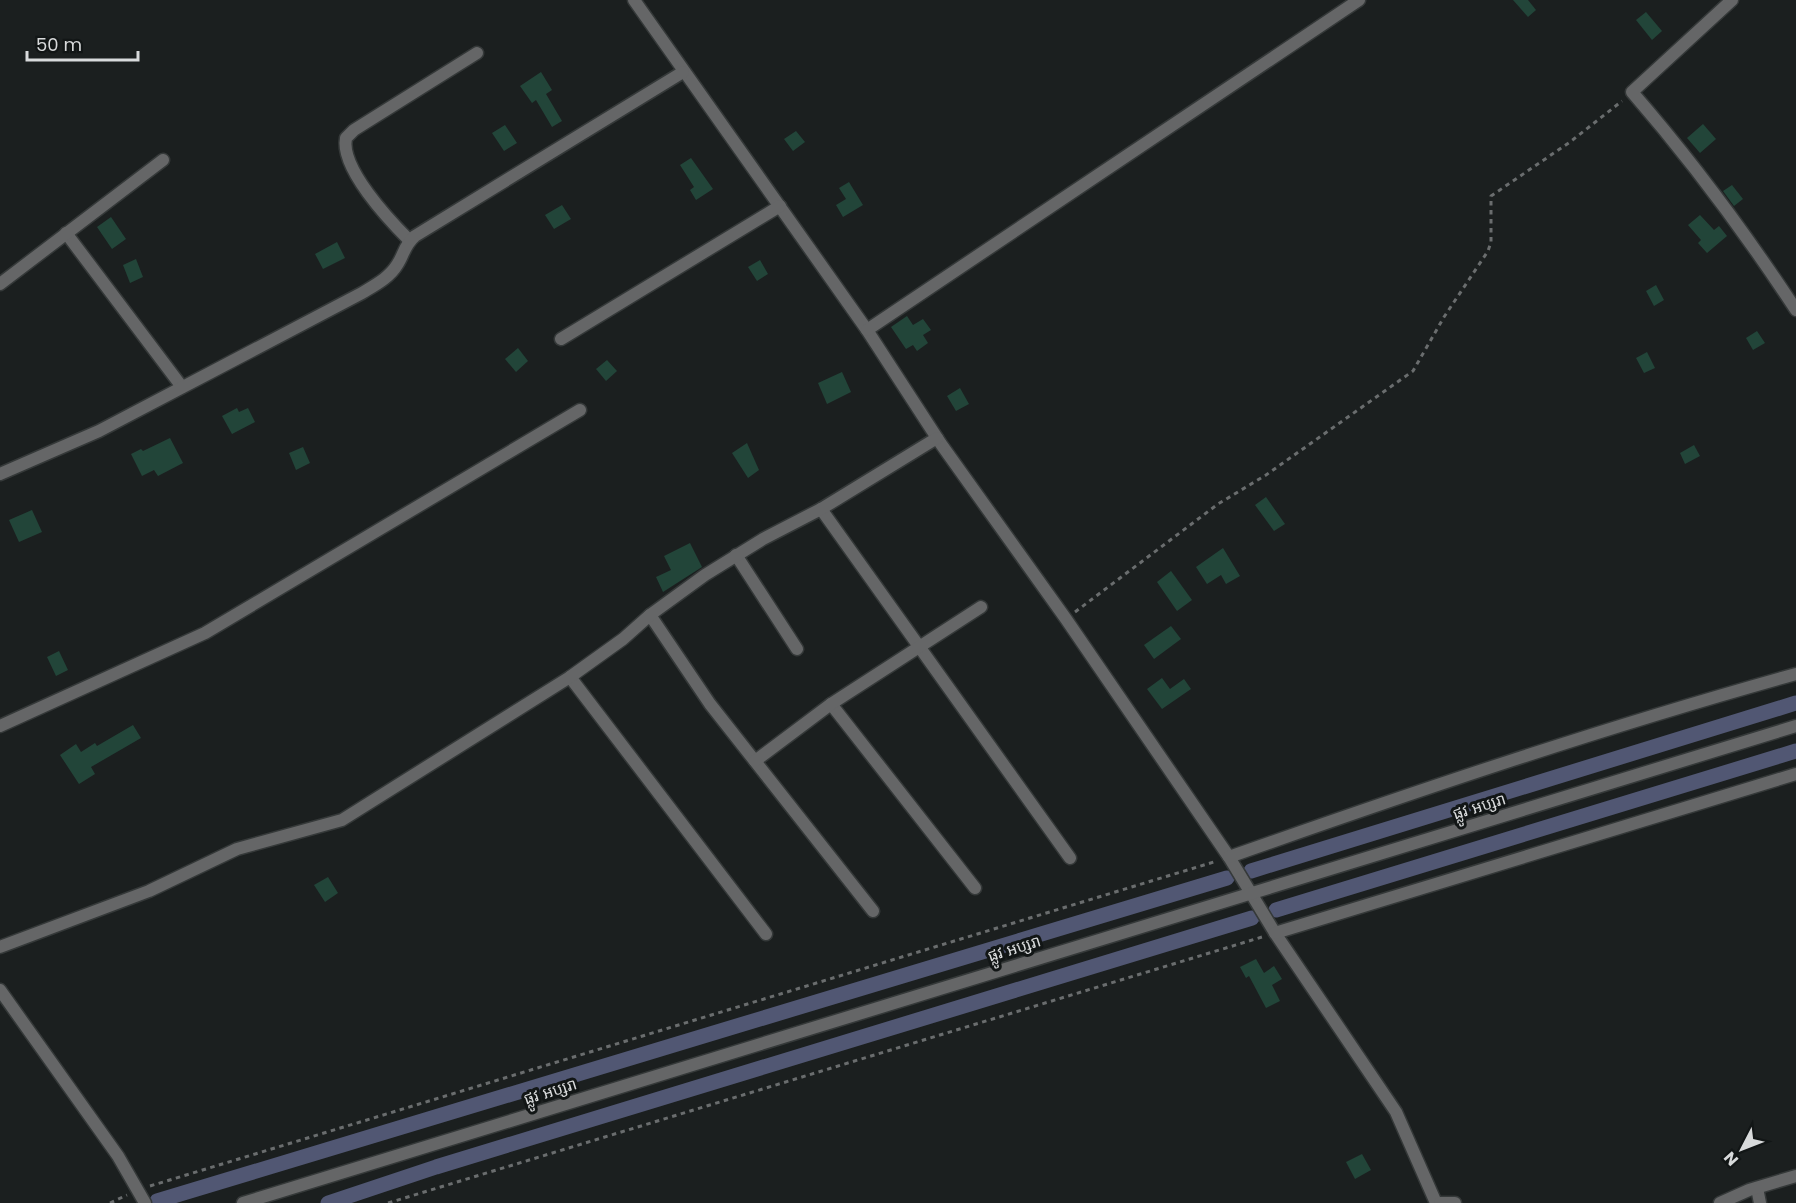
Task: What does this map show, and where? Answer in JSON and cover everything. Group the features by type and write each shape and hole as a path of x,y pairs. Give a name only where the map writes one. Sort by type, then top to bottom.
{"street":[{"path":"634,0 867,330 937,438 1066,619 1229,857 1275,933 1396,1112 1438,1203 1455,1203"},
{"path":"867,330 1359,0"},
{"path":"1732,0 1632,93 1672,138 1764,261 1796,310"},
{"path":"410,240 370,197 347,155 346,138 354,130 477,53"},
{"path":"0,474 99,431 362,293 387,278 396,268 410,240 683,72"},
{"path":"0,284 163,160"},
{"path":"561,339 780,206"},
{"path":"66,233 182,387"},
{"path":"0,726 205,633 580,410"},
{"path":"0,947 176,880 237,849 342,820 570,677 623,639 650,615 736,555 821,509 937,438"},
{"path":"821,509 1070,858"},
{"path":"736,555 797,649"},
{"path":"754,761 831,704 981,607"},
{"path":"650,615 686,670 754,761 873,911"},
{"path":"1229,857 1400,796 1715,697 1796,674"},
{"path":"570,677 766,934"},
{"path":"831,704 975,888"},
{"name":"ផ្លូវ អប្សរា","path":"243,1203 1796,726"},
{"path":"1275,933 1796,774"},
{"path":"0,990 75,1093 139,1190 145,1203"},
{"path":"1720,1203 1796,1176"},
{"path":"1757,1188 1760,1203"}],"path":[{"path":"1066,619 1218,504 1266,475 1413,371 1444,317 1488,251 1491,231 1491,196 1570,142 1632,93"},
{"path":"110,1203 139,1190 1229,857"},
{"path":"388,1203 1275,933"}],"building":[{"path":"1513,0 1528,0 1536,10 1528,17"},
{"path":"1646,12 1662,31 1652,40 1636,20"},
{"path":"541,72 552,90 546,94 562,121 552,127 536,100 532,103 520,86"},
{"path":"1703,124 1716,139 1700,153 1687,138"},
{"path":"505,125 517,143 504,151 492,133"},
{"path":"796,131 805,142 793,151 784,139"},
{"path":"691,158 713,189 696,200 690,190 694,187 680,165"},
{"path":"849,182 863,205 843,217 836,205 846,199 839,188"},
{"path":"1732,185 1743,199 1734,206 1723,191"},
{"path":"562,205 571,219 554,229 545,215"},
{"path":"1700,215 1714,230 1719,226 1727,236 1707,253 1698,243 1701,240 1688,225"},
{"path":"111,217 126,239 112,249 97,227"},
{"path":"337,242 345,258 323,269 315,254"},
{"path":"136,259 143,277 130,283 123,265"},
{"path":"760,260 768,274 757,281 748,267"},
{"path":"1656,285 1664,300 1654,306 1646,291"},
{"path":"907,316 913,325 923,319 931,330 923,335 928,343 917,351 913,345 906,349 891,327"},
{"path":"1757,331 1765,343 1753,350 1746,338"},
{"path":"518,348 528,361 516,372 505,359"},
{"path":"1647,352 1655,368 1644,373 1636,358"},
{"path":"607,360 617,371 606,381 596,369"},
{"path":"842,372 851,392 827,404 818,383"},
{"path":"960,388 969,404 956,411 947,396"},
{"path":"237,408 239,412 248,408 255,422 232,434 222,416"},
{"path":"170,438 183,463 158,476 154,470 142,476 131,454"},
{"path":"747,443 759,470 748,478 732,453"},
{"path":"1694,445 1700,456 1685,464 1680,453"},
{"path":"303,447 310,463 296,470 289,453"},
{"path":"1266,497 1285,524 1274,531 1255,505"},
{"path":"32,510 42,532 19,542 9,520"},
{"path":"690,543 702,567 663,592 656,577 671,570 664,556"},
{"path":"1223,548 1240,576 1226,584 1221,575 1207,584 1196,567"},
{"path":"1171,571 1192,600 1177,611 1157,582"},
{"path":"1171,626 1181,639 1154,659 1144,645"},
{"path":"59,651 68,670 56,676 47,657"},
{"path":"1162,678 1170,689 1184,679 1191,689 1162,709 1147,689"},
{"path":"133,725 141,738 91,767 95,774 79,784 60,755 76,744 81,752 95,743 97,746"},
{"path":"328,877 338,893 325,902 314,885"},
{"path":"1256,959 1264,973 1274,966 1282,979 1272,985 1280,1001 1266,1008 1249,976 1246,978 1240,967"},
{"path":"1362,1154 1371,1170 1355,1179 1346,1162"}],"waterway":[{"path":"1251,871 1796,703"},
{"path":"1276,910 1796,751"},
{"path":"157,1201 1227,878"},
{"path":"328,1203 436,1167 1252,918"}]}
